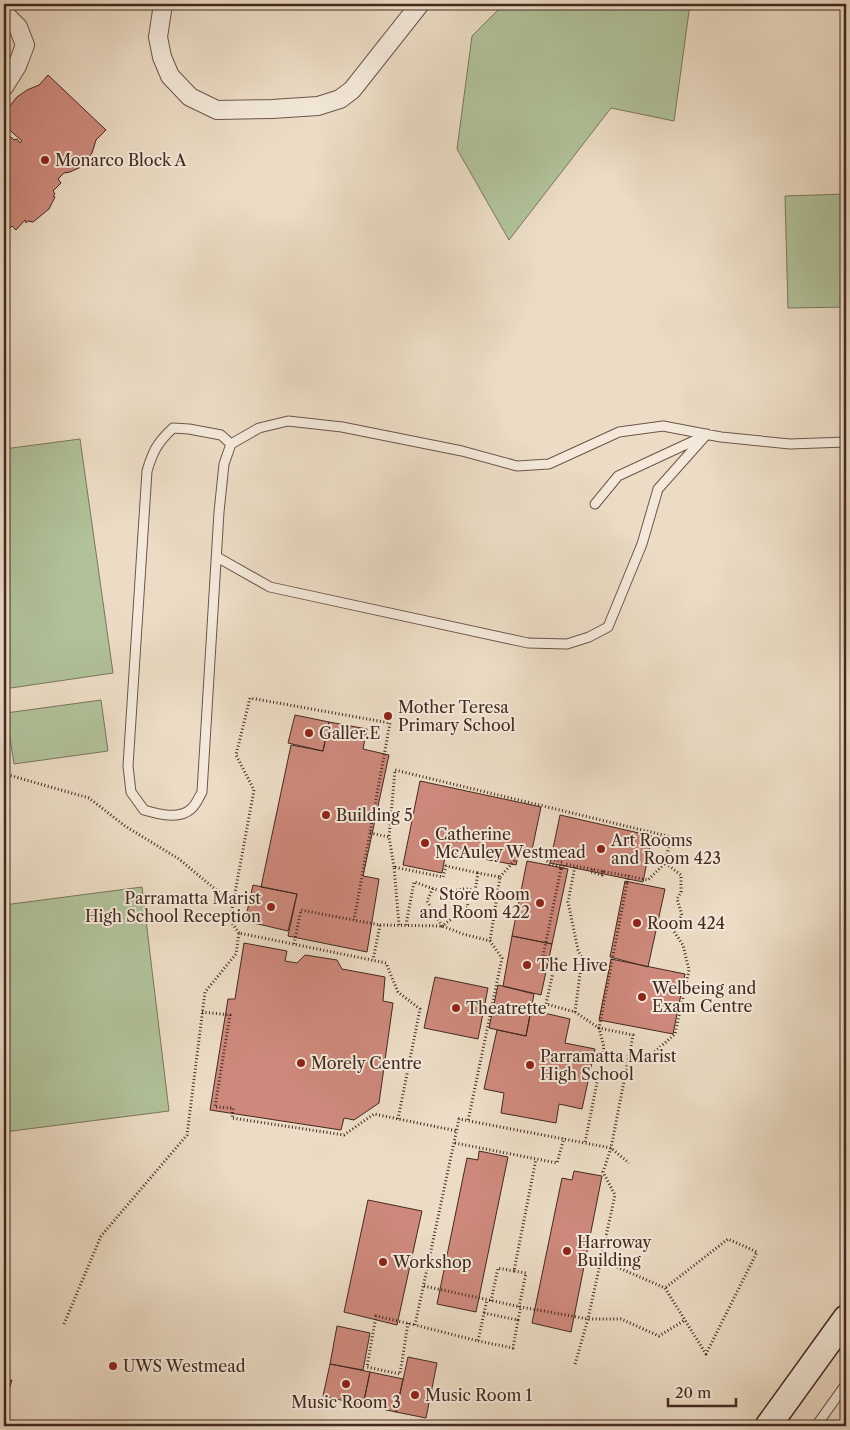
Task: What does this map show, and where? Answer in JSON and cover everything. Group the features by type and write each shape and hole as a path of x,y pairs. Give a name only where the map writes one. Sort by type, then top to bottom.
{"street":[{"path":"163,4 158,37 162,57 170,76 190,98 217,110 318,106 340,99 352,90 420,4"},
{"path":"4,13 18,27 25,45 17,66 4,87"},
{"path":"768,1426 846,1318"}],"lane":[{"path":"231,444 221,435 190,428 173,428 160,440 147,471 128,766 131,792 144,810 165,815 182,813 191,809 202,792 224,464 231,444 259,428 288,421 342,427 462,451 517,466 549,464 619,432 663,426 707,434 790,444 846,442"},
{"path":"595,504 618,476 707,434"},
{"path":"217,557 270,587 528,642 567,644 589,637 608,627 642,544 658,489 707,434"},
{"path":"816,1426 846,1384"}],"path":[{"path":"64,1324 101,1236 187,1135 205,992 236,954 239,933 230,920 254,790 236,754 250,698 390,723 354,920"},
{"path":"4,766 5,774 89,798 125,826 179,859 233,904"},
{"path":"399,925 394,867 389,838 395,770 670,837 665,863 648,880 562,863 522,852 500,877 490,941"},
{"path":"370,833 389,838"},
{"path":"544,858 550,864 564,868 565,864 629,875 599,1028 604,1047 585,1143"},
{"path":"562,863 543,956 556,958 546,1004 575,1012 599,1028 633,1035 611,1148 603,1172 615,1195 588,1319 575,1364"},
{"path":"629,1054 649,1057 675,1034 689,970 683,946 673,930 682,915 677,899 681,892 681,875 665,863"},
{"path":"394,867 443,878 446,866 500,877"},
{"path":"575,866 568,902 578,950 582,959 575,1012"},
{"path":"442,926 468,907 468,901 475,891 478,873"},
{"path":"406,925 414,882 446,892 466,888 475,891"},
{"path":"433,888 427,901 442,926"},
{"path":"294,944 301,910 380,925 442,926 490,941 502,958 468,1121"},
{"path":"373,960 380,925"},
{"path":"239,933 386,963 398,992 420,1009 398,1119"},
{"path":"202,1012 230,1015 215,1107 233,1108 232,1118 344,1135 374,1114 457,1131"},
{"path":"415,1325 459,1119 611,1148 629,1163"},
{"path":"455,1143 557,1164 564,1138"},
{"path":"514,1271 536,1159"},
{"path":"601,1260 665,1288 706,1354 757,1252 728,1238 665,1288"},
{"path":"408,1323 400,1374 367,1367 376,1316 408,1323 478,1341 513,1348 526,1273 498,1268 484,1312 478,1341"},
{"path":"424,1286 520,1307 588,1319 621,1319 659,1336 685,1320"},
{"path":"484,1312 518,1320"}],"green space":[{"path":"504,4 690,4 674,121 611,108 509,240 457,149 472,36"},
{"path":"846,194 846,307 788,308 785,196"},
{"path":"80,439 113,673 4,689 4,449"},
{"path":"101,700 108,751 14,764 6,713"},
{"path":"142,887 169,1111 4,1132 4,905"}],"building":[{"name":"Monarco Block A","path":"48,75 106,130 96,140 92,153 81,167 64,173 58,179 61,183 53,191 55,194 53,196 55,197 49,209 33,222 28,221 26,223 25,220 16,230 12,226 6,232 7,236 4,245 4,137 17,139 20,143 22,141 5,126 9,122 6,119 9,107 17,97 39,85"},
{"name":"Galler.E","path":"295,715 329,722 323,751 288,743"},
{"name":"Building 5","path":"329,722 367,729 363,749 389,755 363,876 379,879 367,952 288,936 297,894 261,887 291,745 323,751"},
{"path":"420,781 541,807 532,850 520,848 516,865 446,852 442,873 403,865"},
{"name":"Art Rooms and Room 423","path":"560,815 652,836 643,882 550,863"},
{"name":"Store Room and Room 422","path":"527,861 568,869 552,944 512,936"},
{"name":"Room 424","path":"625,881 665,889 648,967 610,957"},
{"name":"Parramatta Marist High School Reception","path":"253,885 297,894 288,931 245,921"},
{"name":"The Hive","path":"512,936 552,944 541,995 503,986"},
{"name":"Morely Centre","path":"244,943 287,951 285,961 297,963 305,955 337,960 342,969 385,977 383,1001 393,1003 379,1103 354,1120 344,1118 341,1130 210,1110 228,999 235,999"},
{"name":"Welbeing and Exam Centre","path":"611,959 685,974 673,1034 599,1020"},
{"name":"Theatrette","path":"435,977 488,988 478,1039 424,1028"},
{"path":"498,985 534,994 526,1036 489,1028"},
{"path":"531,1010 570,1019 565,1043 595,1049 582,1109 559,1104 556,1123 501,1113 504,1093 484,1089 497,1030 526,1036"},
{"path":"479,1151 508,1157 476,1312 437,1304 467,1158 478,1160"},
{"name":"Harroway Building","path":"574,1171 602,1176 571,1332 532,1323 562,1178 572,1180"},
{"name":"Workshop","path":"368,1200 422,1211 397,1325 344,1312"},
{"name":"Music Room 3","path":"337,1326 370,1333 363,1370 330,1364"},
{"name":"Music Room 1","path":"408,1357 437,1363 426,1418 396,1412"},
{"name":"Music Room 3","path":"330,1364 370,1372 363,1405 323,1396"},
{"path":"370,1372 403,1379 396,1412 363,1405"},
{"path":"12,1380 4,1405 4,1382"}],"place":[{"name":"Monarco Block A","path":"45,160"},
{"name":"Mother Teresa Primary School","path":"388,716"},
{"name":"Galler.E","path":"309,733"},
{"name":"Building 5","path":"326,815"},
{"name":"Catherine McAuley Westmead","path":"425,843"},
{"name":"Art Rooms and Room 423","path":"601,849"},
{"name":"Store Room and Room 422","path":"540,903"},
{"name":"Parramatta Marist High School Reception","path":"271,907"},
{"name":"Room 424","path":"637,923"},
{"name":"The Hive","path":"527,965"},
{"name":"Welbeing and Exam Centre","path":"642,997"},
{"name":"Theatrette","path":"456,1008"},
{"name":"Morely Centre","path":"301,1063"},
{"name":"Parramatta Marist High School","path":"530,1065"},
{"name":"Harroway Building","path":"567,1251"},
{"name":"Workshop","path":"383,1262"},
{"name":"UWS Westmead","path":"113,1366"},
{"name":"Music Room 3","path":"346,1384"},
{"name":"Music Room 1","path":"415,1395"}]}
